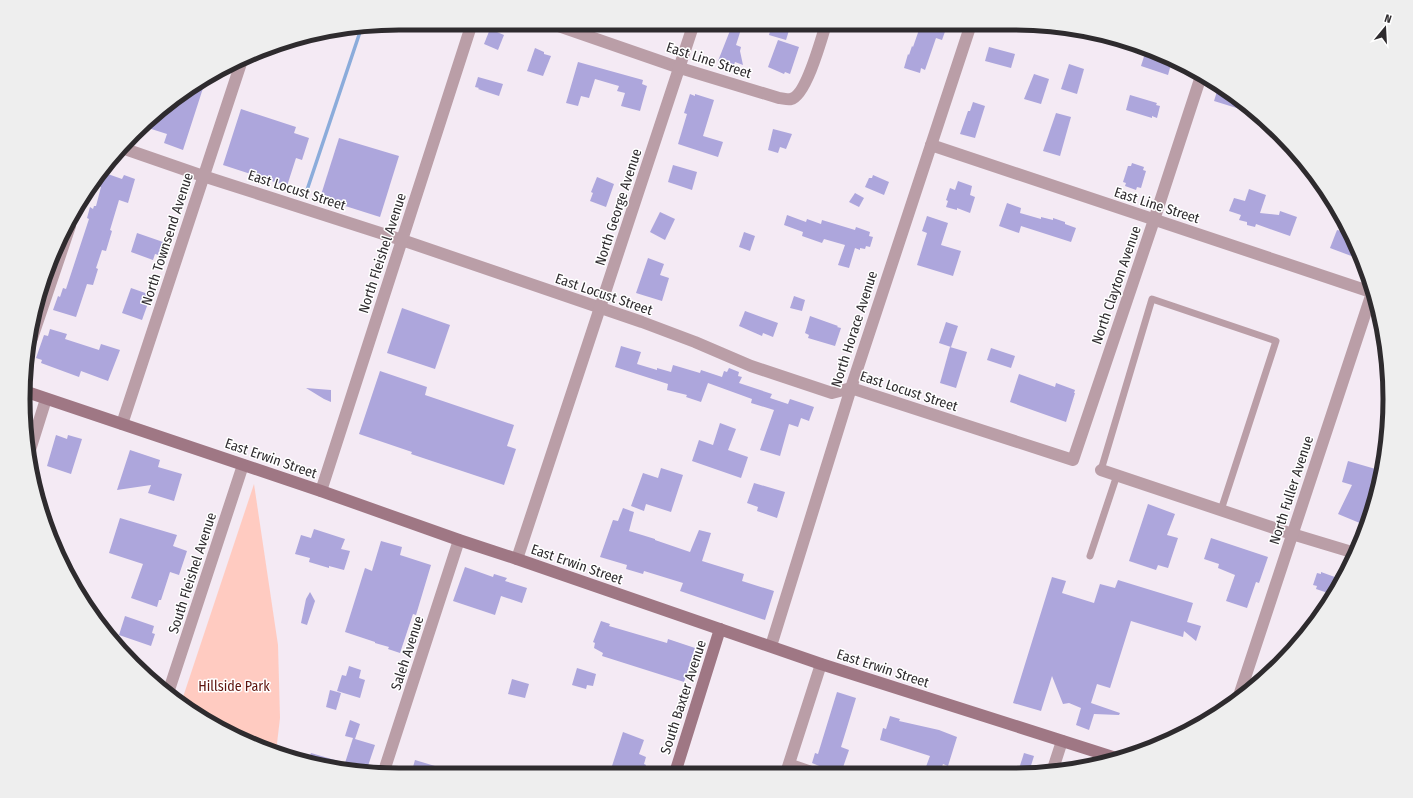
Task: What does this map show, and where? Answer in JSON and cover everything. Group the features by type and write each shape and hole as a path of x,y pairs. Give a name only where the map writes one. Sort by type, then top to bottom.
{"main road":[{"name":"East Erwin Street","path":"30,393 321,491 821,664 1108,756"},
{"name":"South Baxter Avenue","path":"676,768 720,629"}],"street":[{"name":"North Fleishel Avenue","path":"321,491 470,30"},
{"name":"East Line Street","path":"570,30 680,68 779,98 791,99 801,90 809,75 824,30"},
{"name":"North George Avenue","path":"517,559 692,30"},
{"name":"North Horace Avenue","path":"771,646 851,388 969,30"},
{"name":"North Townsend Avenue","path":"122,424 240,66"},
{"name":"North Clayton Avenue","path":"1073,460 1200,80"},
{"name":"East Line Street","path":"931,146 1366,290"},
{"name":"East Locust Street","path":"127,150 203,176 402,240 600,308 695,342 751,366 832,393 851,388 1073,460"},
{"path":"41,313 63,248"},
{"name":"North Fuller Avenue","path":"1241,690 1370,302"},
{"path":"33,442 46,399"},
{"name":"South Fleishel Avenue","path":"170,688 243,465"},
{"path":"1101,470 1292,534 1350,551"},
{"name":"Saleh Avenue","path":"385,767 459,540"},
{"path":"788,767 821,664"},
{"path":"1054,766 1062,741"}],"lane":[{"path":"1101,470 1152,299 1276,340 1221,510"},
{"path":"1090,556 1117,475"}],"green space":[{"name":"Hillside Park","path":"254,484 278,645 280,718 277,747 258,740 214,719 183,698"}],"building":[{"path":"490,30 504,35 498,50 484,44"},
{"path":"730,30 741,30 736,45 741,47 740,51 743,65 735,62 733,68 718,61"},
{"path":"770,30 789,30 786,40 769,35"},
{"path":"919,30 946,30 942,40 936,38 925,70 921,68 920,73 904,68 908,54 909,55 912,46 913,47"},
{"path":"778,40 799,47 790,74 785,72 784,74 768,67"},
{"path":"989,47 1015,54 1011,68 985,61"},
{"path":"535,48 544,52 544,54 551,56 543,76 527,71"},
{"path":"1145,54 1171,65 1168,75 1141,66"},
{"path":"578,62 643,80 642,84 647,86 640,111 621,106 625,93 617,91 619,86 595,79 589,98 581,96 578,106 566,103"},
{"path":"1069,64 1084,69 1077,94 1061,89"},
{"path":"1034,74 1049,79 1041,104 1024,99"},
{"path":"478,77 503,84 499,96 475,87"},
{"path":"204,86 183,150 164,143 167,134 149,128 174,106"},
{"path":"1217,91 1244,110 1214,101"},
{"path":"690,94 695,96 695,94 714,100 703,136 723,142 718,157 678,144 687,114 684,113"},
{"path":"1130,95 1157,103 1156,105 1160,106 1157,118 1152,116 1152,118 1126,110"},
{"path":"973,102 985,106 975,138 960,134 968,111 970,111"},
{"path":"241,109 296,127 294,133 309,138 302,160 296,158 287,186 223,165"},
{"path":"1056,113 1071,117 1060,156 1043,151"},
{"path":"773,129 792,134 786,149 780,147 778,153 768,150"},
{"path":"339,138 399,156 380,217 320,198"},
{"path":"1132,163 1144,167 1143,170 1146,171 1141,188 1137,187 1136,190 1125,186 1126,183 1123,182 1128,166 1131,166"},
{"path":"673,165 697,172 692,190 668,182"},
{"path":"106,174 122,179 124,175 135,179 128,203 119,200 110,230 112,231 106,251 102,250 96,268 98,269 93,285 87,284 76,317 53,310 58,296 60,297 63,288 66,289 89,219 87,218 90,207 93,209 94,206 96,206 101,187 98,186"},
{"path":"873,175 889,182 884,195 865,187 869,178 872,178"},
{"path":"597,177 614,184 606,207 590,201 593,193 591,192"},
{"path":"958,181 972,186 970,195 975,197 970,213 957,208 957,210 946,207 948,201 946,200 950,188 955,190"},
{"path":"1249,189 1266,195 1260,213 1279,215 1280,211 1297,217 1290,236 1256,224 1255,227 1247,225 1247,222 1239,220 1241,215 1229,211 1234,198 1245,201"},
{"path":"855,193 864,198 859,207 849,202"},
{"path":"1007,203 1021,208 1020,213 1041,219 1041,217 1053,220 1053,218 1076,228 1071,242 1021,226 1019,233 999,226"},
{"path":"660,212 675,219 665,240 650,232"},
{"path":"787,215 806,222 807,219 821,224 822,220 855,230 856,227 870,232 869,236 873,237 870,247 866,246 865,249 860,248 860,250 855,248 849,268 838,265 845,245 824,239 822,243 802,236 803,232 784,225"},
{"path":"927,216 948,223 941,245 961,251 953,276 917,265 927,233 922,231"},
{"path":"1337,230 1343,232 1354,257 1330,248"},
{"path":"744,232 755,236 750,251 739,247"},
{"path":"137,233 166,243 162,256 155,254 153,260 131,252"},
{"path":"648,258 664,264 660,275 669,278 662,301 636,293"},
{"path":"131,288 151,295 142,320 122,313"},
{"path":"794,296 805,300 802,311 790,308"},
{"path":"402,308 450,325 435,369 387,353"},
{"path":"745,311 778,323 773,337 763,333 762,336 739,326"},
{"path":"810,316 841,328 835,346 808,338 809,335 805,333"},
{"path":"946,322 958,326 951,347 939,343"},
{"path":"50,329 67,334 65,339 99,350 101,344 120,350 108,381 81,371 79,377 41,363 42,360 36,358 44,335 48,336"},
{"path":"621,346 641,352 637,364 657,370 657,368 671,372 673,365 700,373 701,370 722,377 724,371 727,372 729,368 739,372 738,376 742,377 739,383 772,394 770,398 788,404 790,399 814,407 809,421 801,418 798,427 789,424 780,456 760,450 774,410 751,403 752,399 708,383 701,402 686,397 687,395 667,390 668,384 615,367"},
{"path":"950,347 967,352 956,388 940,383"},
{"path":"991,348 1015,356 1011,368 987,360"},
{"path":"380,371 427,387 425,395 514,425 507,446 516,449 504,485 411,454 412,452 359,434"},
{"path":"1019,374 1055,387 1056,383 1075,390 1066,422 1010,402"},
{"path":"306,388 331,390 331,402 324,399"},
{"path":"720,423 736,429 728,450 748,457 741,478 692,461 699,440 713,445"},
{"path":"56,435 67,439 68,435 82,439 71,474 47,466"},
{"path":"130,450 160,460 158,467 182,474 174,501 148,493 151,485 117,490"},
{"path":"1348,461 1376,469 1361,524 1338,514 1352,485 1342,482"},
{"path":"661,468 683,475 671,512 646,504 644,511 631,506 643,473 658,478"},
{"path":"754,483 785,492 777,518 757,511 758,507 747,503"},
{"path":"1148,504 1175,514 1167,535 1178,538 1168,568 1158,565 1156,570 1129,561"},
{"path":"623,508 634,512 629,531 690,552 699,530 711,533 702,561 744,574 742,581 774,591 765,620 680,591 683,583 644,571 643,574 626,569 627,565 600,557 613,520 618,521"},
{"path":"120,518 177,535 173,546 187,551 179,575 170,572 161,600 159,600 157,607 131,598 143,564 109,553"},
{"path":"314,529 345,539 341,549 350,551 344,570 329,566 329,568 309,562 310,558 295,554 301,535 311,538"},
{"path":"1211,538 1268,557 1259,583 1256,582 1247,608 1226,601 1235,575 1218,568 1219,564 1204,559"},
{"path":"381,541 402,547 400,555 431,565 416,615 413,614 400,653 388,649 389,647 345,632 365,568 372,571"},
{"path":"465,567 493,577 494,574 507,578 505,581 527,588 522,603 501,596 495,615 453,601"},
{"path":"1321,572 1337,578 1328,593 1316,589 1317,586 1313,585 1317,573 1321,574"},
{"path":"1052,577 1066,581 1062,593 1094,603 1100,584 1115,588 1118,580 1193,603 1187,622 1201,626 1196,641 1184,631 1183,637 1131,621 1110,688 1097,684 1091,703 1120,713 1119,715 1094,714 1089,730 1076,725 1081,708 1069,703 1063,704 1052,676 1041,711 1013,703"},
{"path":"310,592 315,601 307,625 301,623 306,599"},
{"path":"125,616 154,626 152,633 155,634 151,646 119,635"},
{"path":"601,621 610,624 609,626 667,643 668,639 695,648 684,682 602,656 603,653 594,648 595,643 593,642"},
{"path":"349,666 361,670 359,678 365,680 360,698 337,691 342,675 346,676"},
{"path":"577,668 596,674 593,686 587,685 586,689 572,685"},
{"path":"512,679 529,684 525,698 508,694"},
{"path":"330,690 341,693 336,710 326,707"},
{"path":"837,692 856,698 841,747 849,750 843,768 824,768 812,763 815,753 818,754"},
{"path":"890,716 900,719 899,721 939,730 957,737 948,766 943,764 942,768 926,768 930,756 880,740 883,728 886,729"},
{"path":"350,720 360,724 355,739 375,745 368,766 327,761 310,757 311,753 345,763 353,738 345,736"},
{"path":"623,732 644,740 639,754 646,757 644,764 646,765 645,768 617,768 612,766"},
{"path":"1024,753 1034,756 1030,767 1019,768"},
{"path":"415,760 435,766 434,768 413,768"}],"waterway":[{"path":"306,193 360,32"}]}
